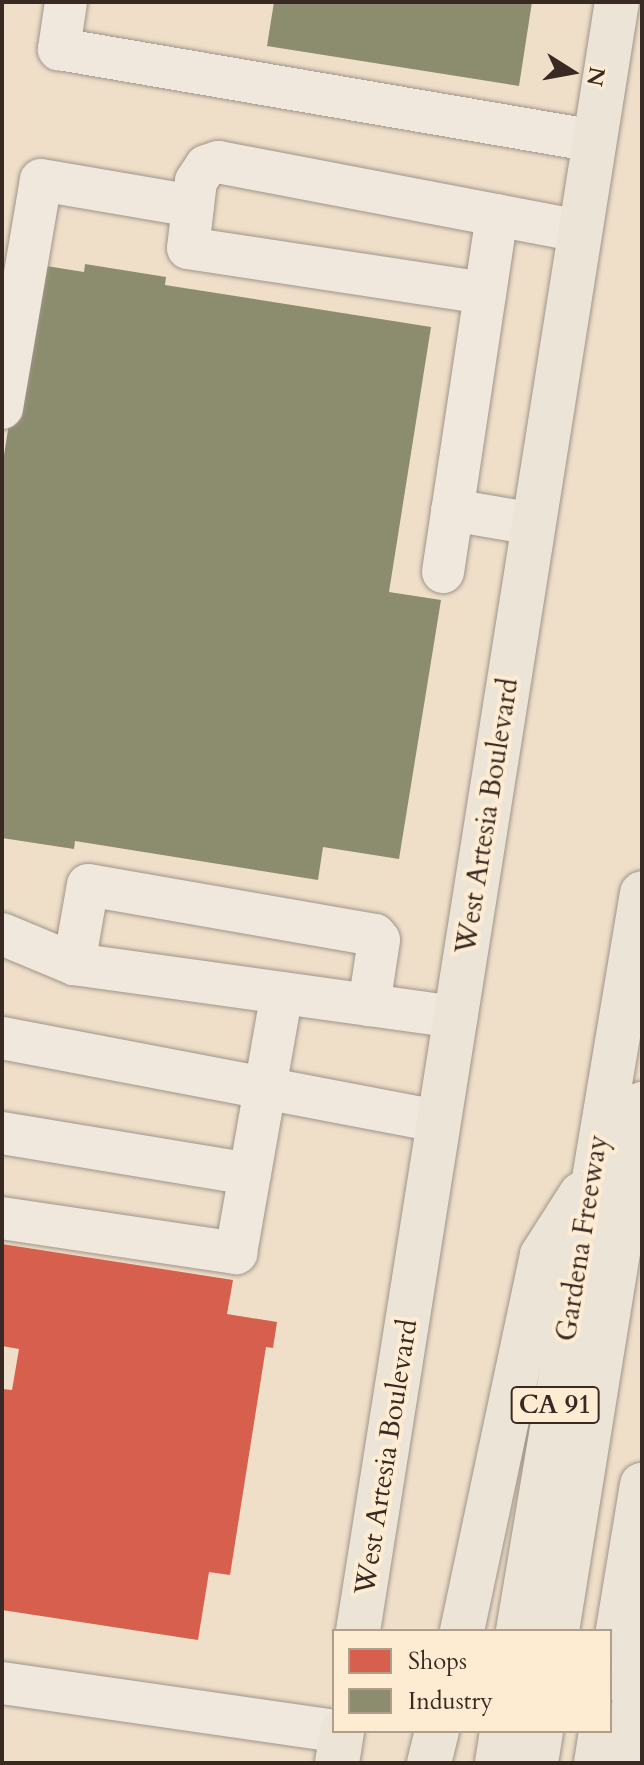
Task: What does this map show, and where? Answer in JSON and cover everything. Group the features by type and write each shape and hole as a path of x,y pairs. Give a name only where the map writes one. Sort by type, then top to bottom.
{"main road":[{"name":"West Artesia Boulevard","path":"358,1629 617,2"},
{"name":"Gardena Freeway","path":"518,1629 591,1178 642,893"},
{"path":"557,1629 642,1104"},
{"path":"462,1629 542,1255 591,1178"},
{"path":"587,1629 642,1287"},
{"path":"612,1666 642,1485"},
{"path":"629,1763 642,1615"},
{"path":"429,1763 436,1733"},
{"path":"497,1763 502,1733"},
{"path":"536,1763 541,1733"},
{"path":"566,1763 571,1733"},
{"path":"596,1763 601,1733"}],"lane":[{"path":"66,2 59,49 595,141"},
{"path":"485,293 188,248 196,181 206,166 218,162 580,231"},
{"path":"2,408 41,180 193,206"},
{"path":"443,572 497,215"},
{"path":"452,510 534,524"},
{"path":"74,964 88,885 375,935 379,940 369,1005"},
{"path":"2,934 74,964 456,1017"},
{"path":"2,1218 236,1253 282,993"},
{"path":"2,1038 439,1121"},
{"path":"2,1133 250,1174"},
{"path":"2,1683 341,1742"}],"building: Shops":[{"path":"2,1244 233,1280 227,1314 277,1322 273,1348 266,1347 230,1575 209,1572 198,1640 2,1610 2,1389 12,1390 19,1349 2,1346"}],"building: Industry":[{"path":"274,2 532,2 519,86 267,46"},
{"path":"34,264 84,272 85,264 166,277 165,285 431,327 389,592 441,600 399,859 323,847 318,880 75,841 74,849 2,838 2,468"}]}
